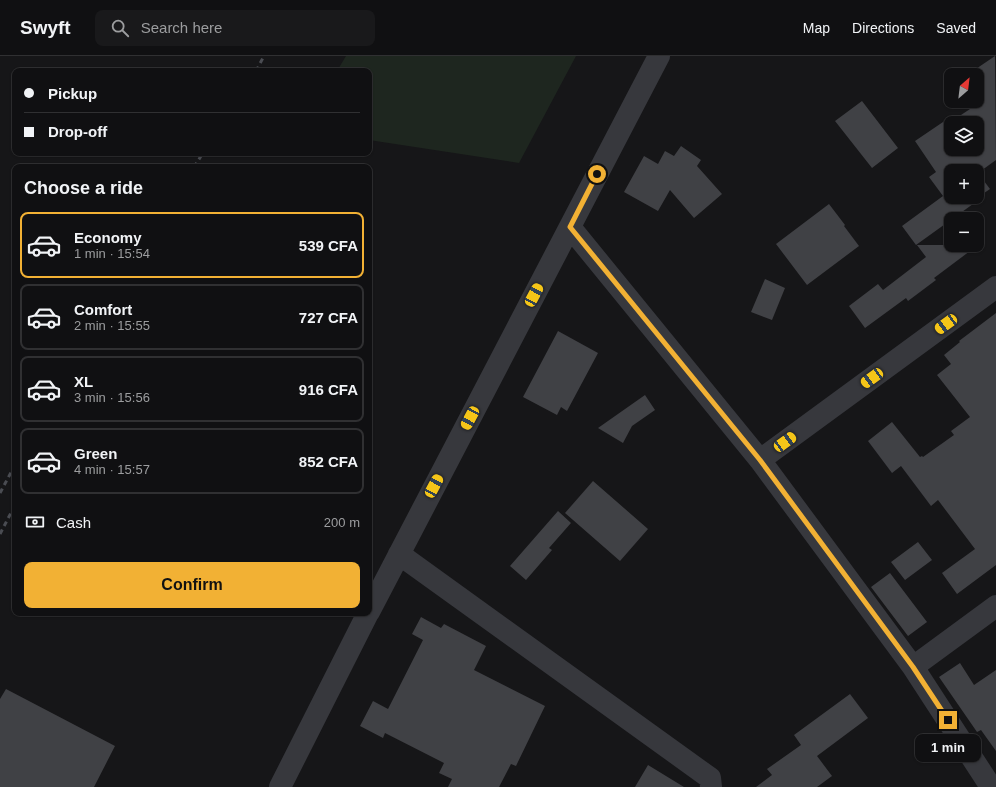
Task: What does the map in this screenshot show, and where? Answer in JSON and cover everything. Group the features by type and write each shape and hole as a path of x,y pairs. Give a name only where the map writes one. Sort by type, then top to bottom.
{"street":[{"path":"372,606 659,56"},
{"path":"570,227 760,460 913,667 992,787"},
{"path":"760,460 996,287"},
{"path":"398,554 710,778 712,787"},
{"path":"913,667 996,606"},
{"path":"280,787 367,616"}],"shaded area":[{"path":"346,56 576,56 519,163 372,140 372,68 339,68"}],"building":[{"path":"995,56 996,160 984,169 984,164 944,164 944,204 973,204 962,212 944,212 944,225 916,245 902,226 943,196 929,177 936,172 915,141 943,122 944,156 984,156 984,116 960,116 972,108 984,108 984,68 977,68"},
{"path":"862,101 898,148 872,168 835,121"},
{"path":"681,146 701,160 697,166 722,194 694,218 670,190 658,211 624,192 644,156 658,164 665,151 674,156"},
{"path":"984,181 990,189 984,193"},
{"path":"829,204 859,246 807,285 776,244"},
{"path":"917,245 944,245 944,252 969,252 934,278 936,280 908,301 906,298 865,328 849,306 878,284 883,290 926,257"},
{"path":"765,279 785,288 772,320 751,312"},
{"path":"996,313 996,565 957,594 942,573 975,549 938,500 931,506 901,466 892,473 868,441 892,422 920,457 923,457 954,435 951,431 970,417 937,375 951,364 944,355 960,342 959,341"},
{"path":"558,331 598,353 567,411 561,407 557,415 523,397"},
{"path":"645,395 655,410 632,426 623,443 598,428"},
{"path":"593,481 648,529 620,561 565,513"},
{"path":"558,511 571,523 549,548 552,550 526,580 510,566"},
{"path":"918,542 932,560 905,580 891,562"},
{"path":"890,573 927,622 908,636 871,587"},
{"path":"421,617 441,628 444,624 486,646 474,670 545,706 516,766 511,764 499,787 448,787 452,779 439,773 444,763 385,733 383,738 360,726 373,701 388,709 423,640 412,634"},
{"path":"960,663 974,685 996,670 996,751 981,730 977,732 939,677"},
{"path":"6,689 115,746 94,787 0,787 0,699"},
{"path":"850,694 868,718 817,756 832,776 817,787 756,787 772,775 767,769 801,745 794,735"},
{"path":"648,765 684,787 635,787"}],"railway":[{"path":"258,68 264,56"},
{"path":"196,164 201,156"},
{"path":"0,493 12,471"},
{"path":"0,534 12,511"}],"route":[{"path":"597,174 570,227 760,460 913,667 948,720"}]}
